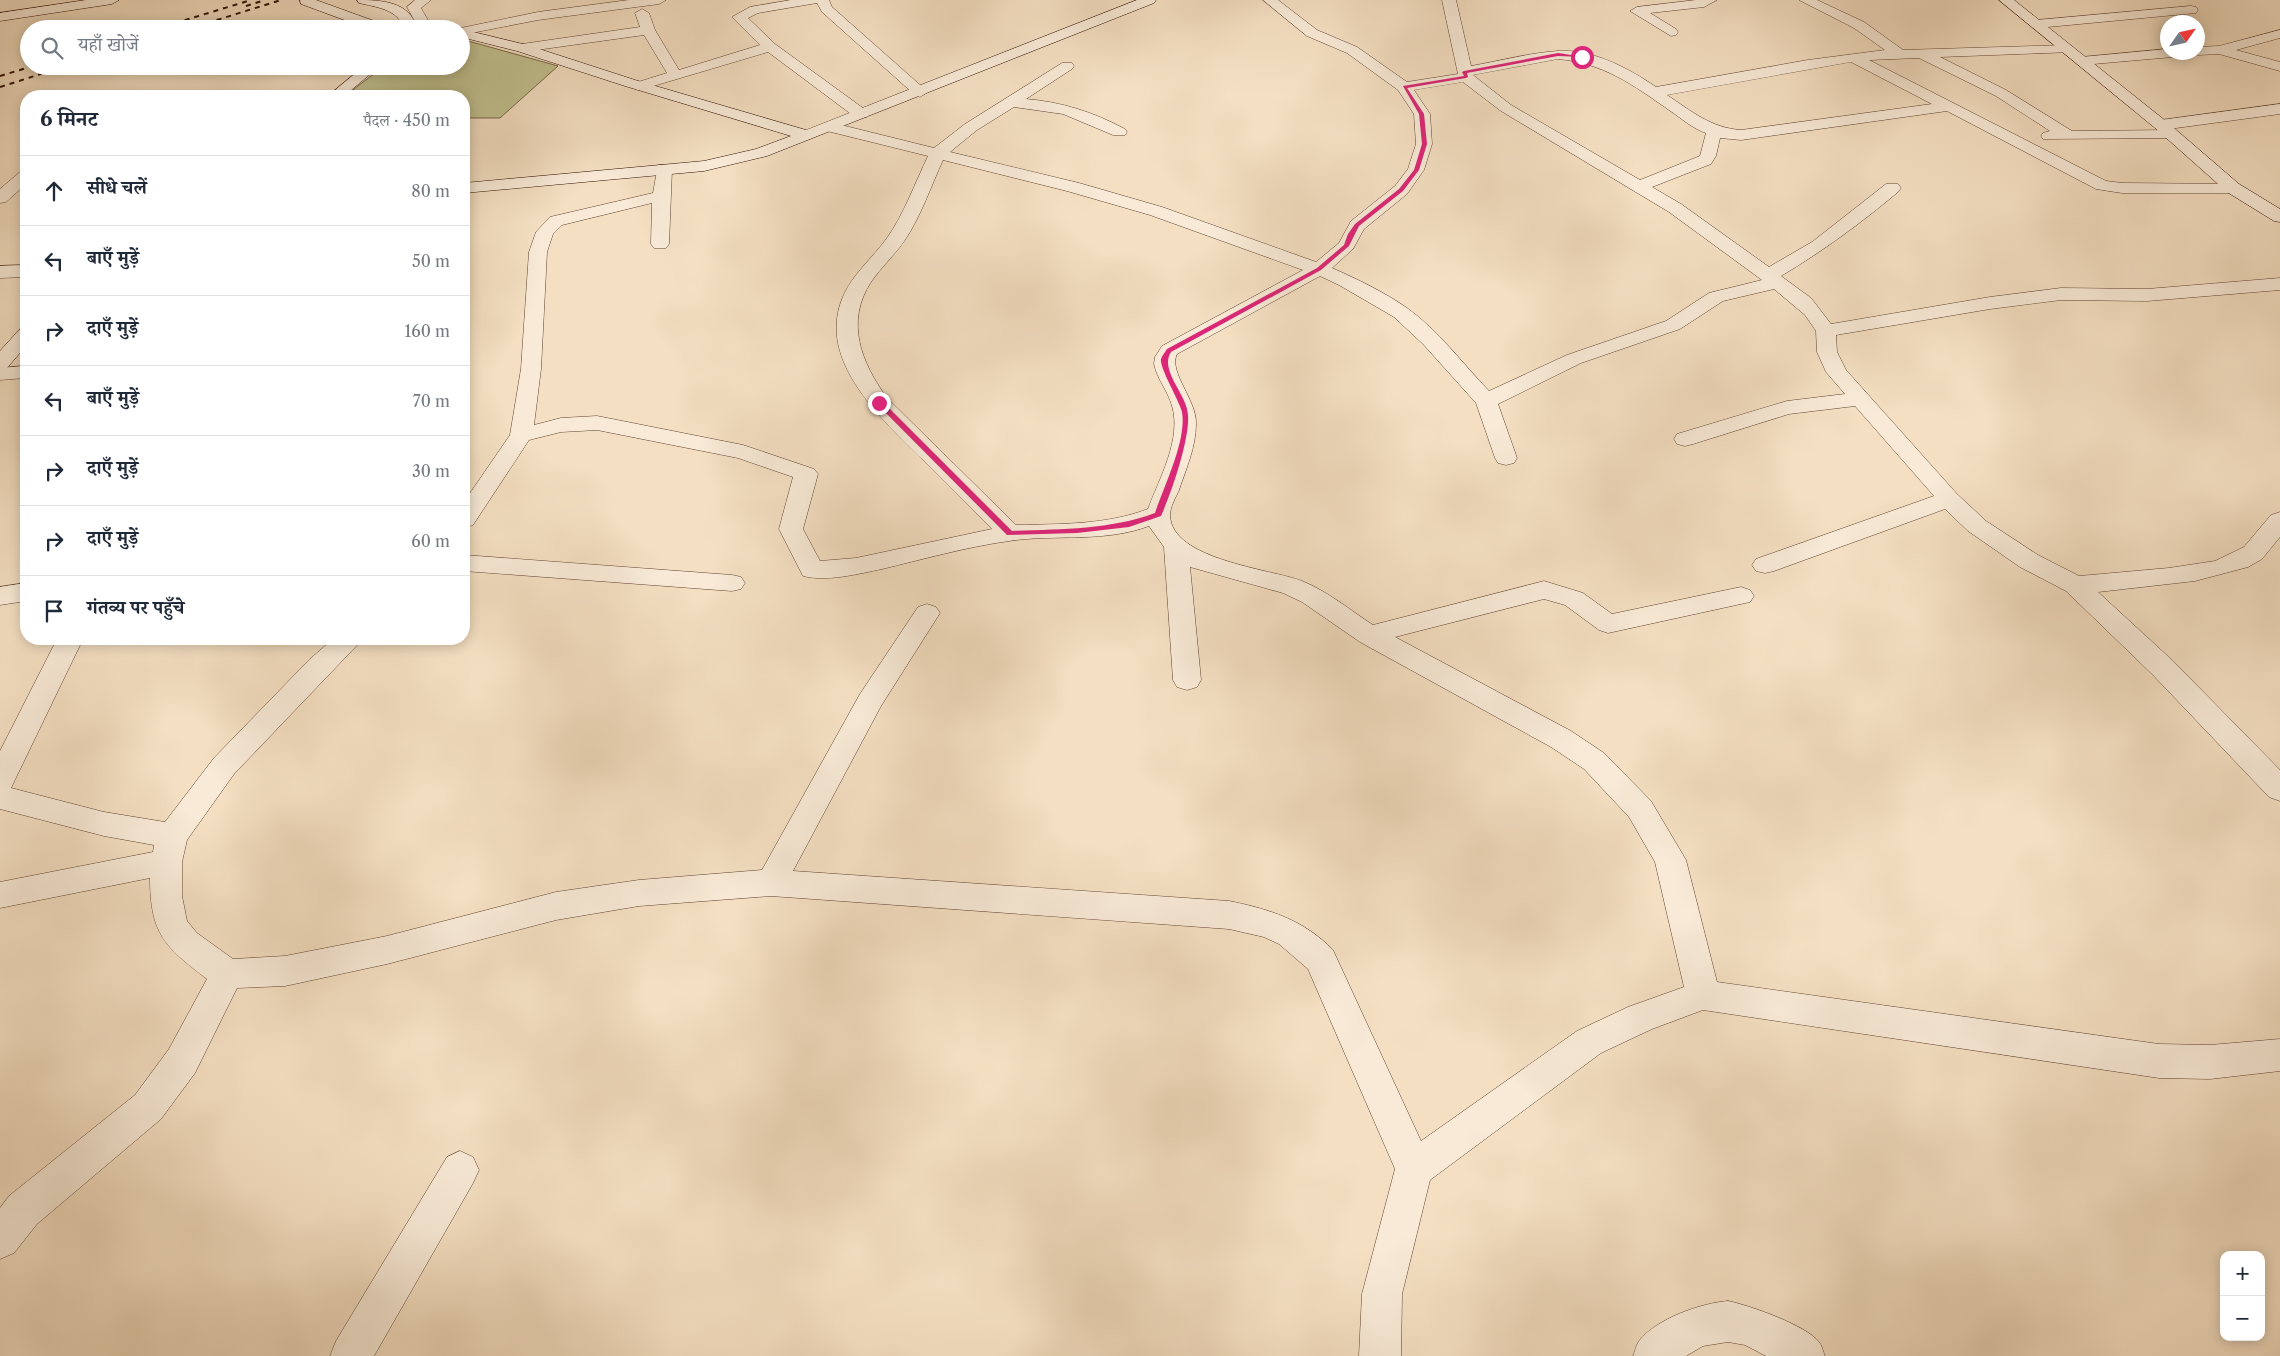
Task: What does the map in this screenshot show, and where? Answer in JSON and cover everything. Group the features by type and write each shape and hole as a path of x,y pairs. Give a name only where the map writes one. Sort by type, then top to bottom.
{"street":[{"path":"0,18 112,0"},
{"path":"364,0 398,11 408,20"},
{"path":"421,20 414,7 424,0"},
{"path":"470,30 538,16 659,0"},
{"path":"814,0 755,10 738,17 770,47 862,114"},
{"path":"822,0 827,10 920,92"},
{"path":"470,190 704,166 761,153 920,92 1149,0"},
{"path":"1270,0 1312,33 1352,50 1404,87 1422,114 1424,144 1416,170 1401,190 1357,225 1347,245 1319,269 1169,350 1164,358 1164,365 1180,394 1185,414 1185,434 1158,514 1162,527 1176,546 1204,564 1292,587 1311,596 1369,635 1561,740 1594,761 1640,809 1670,860 1703,995"},
{"path":"1450,0 1465,75 1506,108 1675,208 1774,279 1813,311 1826,331 1827,352 1837,372 1949,499 1977,526 2003,546 2075,585 2163,668 2280,789"},
{"path":"1671,32 1637,11 1704,3 1710,0"},
{"path":"1806,0 1860,25 1898,53"},
{"path":"2006,0 2167,130 2233,188 2280,217"},
{"path":"306,1 358,20"},
{"path":"638,3 648,30 674,75"},
{"path":"2037,24 2192,10"},
{"path":"522,48 648,30"},
{"path":"470,34 522,48 640,86 806,135"},
{"path":"2205,51 2219,50 2280,34"},
{"path":"640,86 770,47"},
{"path":"1656,92 1852,57 1919,52 2068,49"},
{"path":"2219,50 2280,67"},
{"path":"1919,52 2001,93 2067,135"},
{"path":"2082,61 2160,54"},
{"path":"1404,87 1558,55 1570,55 1593,60 1611,67 1656,92 1698,123 1714,131 1741,135 1946,107"},
{"path":"1852,57 1946,107 2102,185 2131,188 2233,188"},
{"path":"1010,533 879,403 864,383 854,364 847,317 852,298 864,278 897,238 938,153 954,139 1067,66"},
{"path":"331,90 344,75"},
{"path":"333,90 358,75"},
{"path":"1013,102 1048,105 1076,111 1119,132"},
{"path":"2042,136 2167,130 2280,109"},
{"path":"829,127 938,153 1156,211 1319,269 1361,288 1401,313 1430,340 1486,401 1506,458"},
{"path":"1638,187 1705,160 1708,156 1714,131"},
{"path":"9,170 20,167"},
{"path":"660,244 661,196 664,169"},
{"path":"1486,401 1574,359 1634,340 1673,325 1716,297 1774,279 1892,188"},
{"path":"470,511 522,435 531,369 538,252 545,232 556,221 661,196"},
{"path":"0,272 20,271"},
{"path":"1826,331 1990,303 2061,294 2165,294 2280,284"},
{"path":"0,364 20,341"},
{"path":"0,374 20,372"},
{"path":"1685,439 1787,408 1860,399"},
{"path":"522,435 561,425 597,423 743,452 806,474 791,529 812,570 856,566 1010,533 1077,531 1129,525 1158,514"},
{"path":"1765,565 1949,499"},
{"path":"2075,585 2212,571 2238,562 2253,553 2280,520"},
{"path":"1176,546 1187,680"},
{"path":"470,563 732,583"},
{"path":"1369,635 1544,590 1574,599 1608,624 1741,596"},
{"path":"0,596 20,593"},
{"path":"771,883 870,701 927,613"},
{"path":"0,780 67,645"},
{"path":"343,645 320,666 224,766 169,849 166,896 172,926 185,943 227,974 285,971 387,950 556,906 638,892 771,883 1229,916 1257,920 1282,928 1309,945 1321,960 1414,1169 1382,1294 1380,1356"},
{"path":"0,797 104,824 169,849"},
{"path":"0,895 169,849"},
{"path":"0,1239 11,1214 148,1107 182,1062 227,974"},
{"path":"1414,1169 1590,1042 1640,1018 1703,995 2159,1060 2210,1062 2280,1055"},
{"path":"351,1356 460,1170"},
{"path":"1654,1356 1672,1339 1700,1325 1730,1320 1775,1336 1804,1356"}],"shaded area":[{"path":"470,42 558,66 500,118 470,118 470,90 353,90 372,75 470,75"}],"railway":[{"path":"185,20 251,0"},
{"path":"246,6 265,0"},
{"path":"217,20 281,0"},
{"path":"0,76 20,70"},
{"path":"0,87 38,75"}],"route":[{"path":"879,403 1010,533 1077,531 1129,525 1158,514 1185,434 1185,414 1180,394 1164,365 1164,358 1169,350 1177,345 1319,269 1339,254 1347,245 1357,225 1401,190 1416,170 1424,144 1422,114 1404,87 1466,77 1464,72 1558,55 1582,57"}]}
